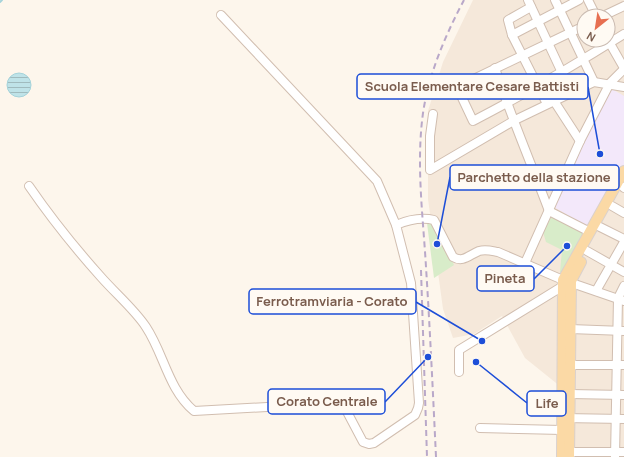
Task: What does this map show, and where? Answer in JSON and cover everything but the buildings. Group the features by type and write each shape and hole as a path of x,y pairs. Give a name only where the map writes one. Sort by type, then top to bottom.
{"main road":[{"path":"567,455 566,282 590,232 624,171"},
{"path":"567,455 562,430 570,394 570,329 566,282 587,251 624,187"}],"street":[{"path":"555,0 594,82"},
{"path":"512,35 579,0"},
{"path":"571,92 530,4 508,20 512,35 536,85 580,141"},
{"path":"29,186 53,221 100,277 146,327 176,390 184,403 194,411 337,403 345,408 363,442 369,444 374,443 414,415 418,408 410,283 396,225 377,181 220,15"},
{"path":"576,30 457,87 473,121 562,70 584,60 600,48"},
{"path":"525,263 580,141 610,83 624,69 612,48"},
{"path":"495,68 506,103 515,120 549,211 590,232"},
{"path":"433,114 430,136 430,170 515,120 594,82 610,83 624,87"},
{"path":"612,206 624,213"},
{"path":"396,225 406,221 418,219 434,220 453,257 458,260 463,260 479,251 487,250 498,252 566,282 621,300"},
{"path":"600,227 624,239"},
{"path":"596,291 624,242"},
{"path":"587,251 624,272"},
{"path":"459,372 459,350 566,282"},
{"path":"615,455 620,419 620,331 621,300 624,286"},
{"path":"570,329 620,331"},
{"path":"570,365 620,365"},
{"path":"570,394 620,395"},
{"path":"566,417 620,419"},
{"path":"480,428 562,430"},
{"path":"567,455 615,455 624,452"}],"shaded area":[{"path":"473,0 624,0 624,457 560,457 561,387 525,358 502,316 474,334 453,338 443,309 428,199 428,111 443,62"},
{"path":"612,89 624,96 624,165 589,228 554,207 580,143"}],"green space":[{"path":"553,214 588,232 565,275 560,272 562,250 546,242 543,232"},
{"path":"427,223 433,223 454,265 434,278"}],"water":[{"path":"19,73 27,77 31,85 27,93 19,97 11,93 7,85 11,77"}],"railway":[{"path":"436,457 420,171 421,132 429,84 444,41 464,0"},
{"path":"421,270 427,457"}],"place":[{"name":"Scuola Elementare Cesare Battisti","path":"600,154"},
{"name":"Parchetto della stazione","path":"437,244"},
{"name":"Pineta","path":"567,246"},
{"name":"Ferrotramviaria - Corato","path":"482,341"},
{"name":"Corato Centrale","path":"428,357"},
{"name":"Life","path":"476,362"}]}
